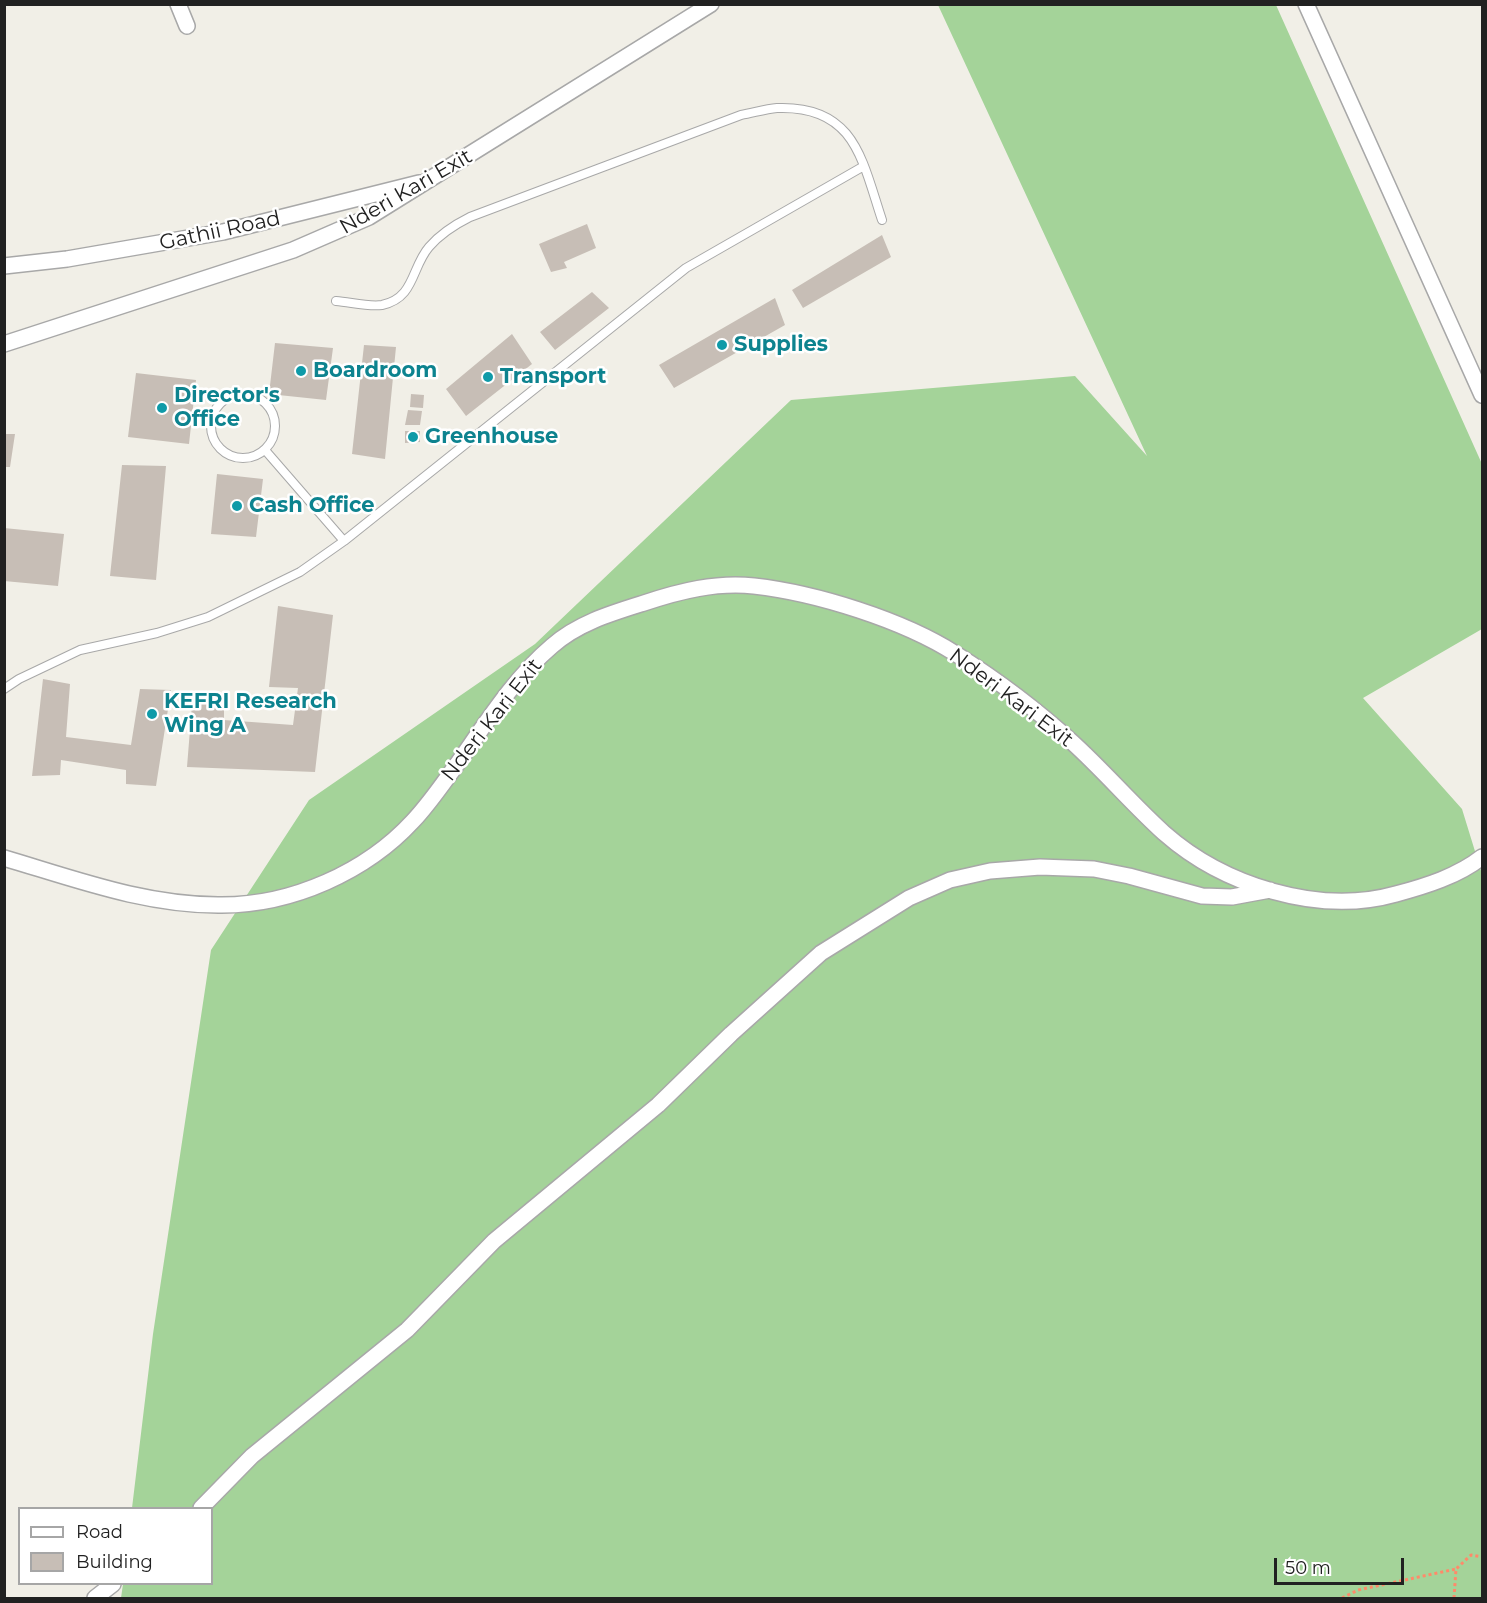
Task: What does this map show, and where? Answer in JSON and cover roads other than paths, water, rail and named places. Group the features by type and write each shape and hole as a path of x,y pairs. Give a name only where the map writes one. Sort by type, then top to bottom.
{"street":[{"path":"178,4 187,26"},
{"name":"Nderi Kari Exit","path":"4,344 293,250 369,217 711,4"},
{"path":"1306,4 1482,395"},
{"name":"Gathii Road","path":"4,266 67,259 223,232 433,179"},
{"name":"Nderi Kari Exit","path":"4,858 141,897 186,903 222,905 254,903 330,881 363,863 412,822 532,665 555,643 596,619 678,592 735,585 754,586 807,596 854,610 901,627 953,652 1071,741 1165,834 1199,859 1232,876 1270,890 1304,898 1338,901 1387,897 1443,879 1472,866 1482,857"},
{"path":"203,1507 252,1456 407,1330 494,1241 658,1105 731,1034 821,953 909,898 950,880 990,871 1040,867 1094,869 1202,896 1232,897 1270,890"},
{"path":"95,1599 112,1585"}],"lane":[{"path":"336,301 380,305 400,298 427,249 448,229 470,217 741,115 775,108 800,108 822,114 836,122 853,140 882,220"},
{"path":"4,688 80,650 179,627 208,617 300,572 344,541 686,268 864,166"},
{"path":"241,394 252,395 262,401 274,419 271,441 265,450 255,456 244,458 233,457 223,452 211,434 214,412 221,403 241,394"},
{"path":"265,450 344,541"}],"place":[{"name":"Supplies","path":"722,345"},
{"name":"Boardroom","path":"301,371"},
{"name":"Transport","path":"488,377"},
{"name":"Director's Office","path":"162,408"},
{"name":"Greenhouse","path":"413,437"},
{"name":"Cash Office","path":"237,506"},
{"name":"KEFRI Research Wing A","path":"152,714"}]}
